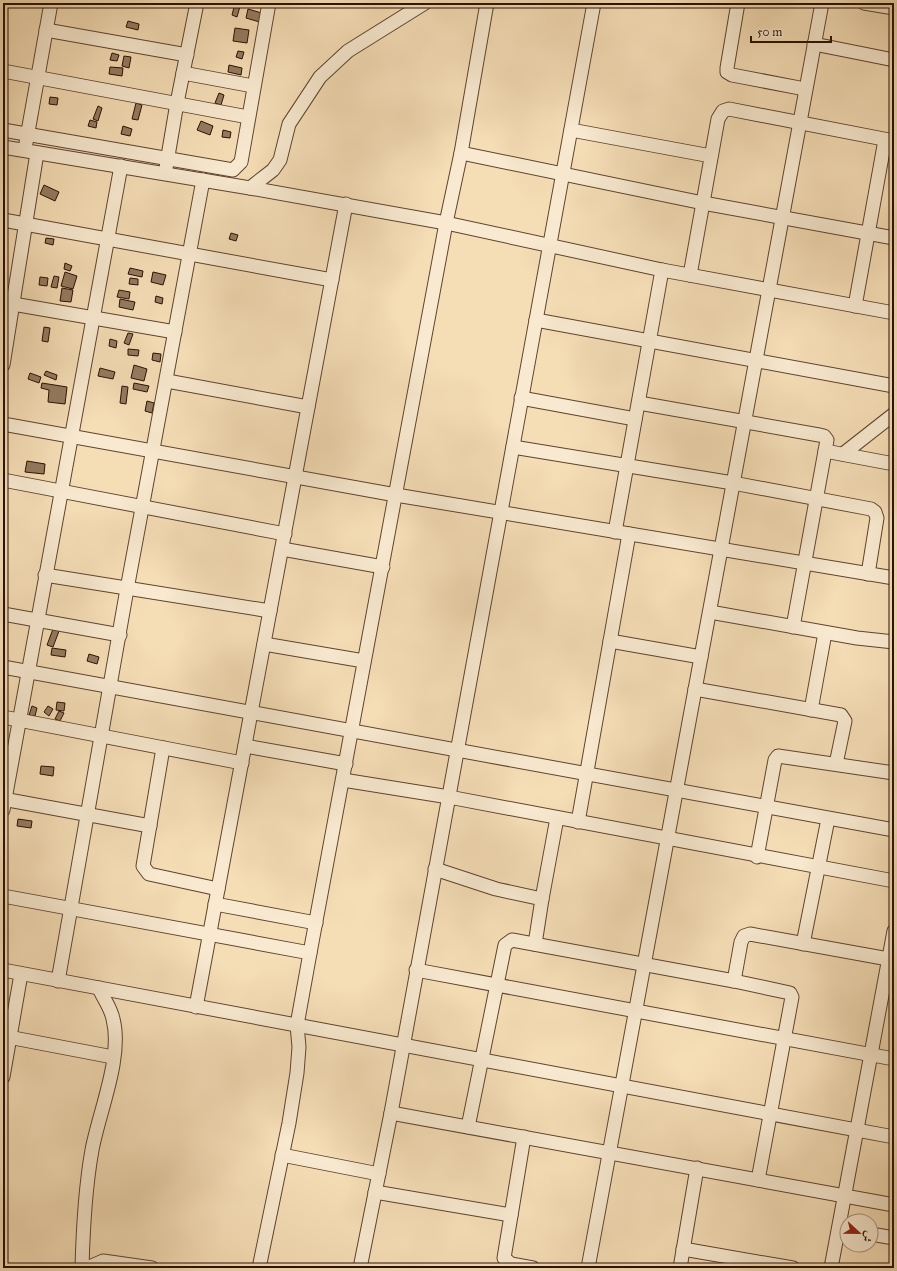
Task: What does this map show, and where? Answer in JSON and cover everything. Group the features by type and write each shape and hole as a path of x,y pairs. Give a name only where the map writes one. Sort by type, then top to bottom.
{"street":[{"path":"3,365 4,350 26,224 31,152 27,134 51,3"},
{"path":"165,174 197,3"},
{"path":"3,130 168,160 230,170 237,168 241,162 268,3"},
{"path":"250,188 273,170 280,160 289,124 320,77 348,51 425,3"},
{"path":"259,1268 297,1072 297,1025 446,223 461,153 487,3"},
{"path":"360,1268 391,1113 522,398 561,174 571,130 594,3"},
{"path":"738,3 727,68 728,72 732,75 805,89"},
{"path":"588,1268 611,1152 635,1011 822,3"},
{"path":"864,3 894,8"},
{"path":"46,30 187,54"},
{"path":"814,44 894,60"},
{"path":"3,71 248,117"},
{"path":"183,73 253,86"},
{"path":"690,275 718,119 723,111 729,109 889,140 868,233 855,306"},
{"path":"571,130 711,156"},
{"path":"3,147 346,204 446,223 662,270 894,313"},
{"path":"461,153 703,203 894,238"},
{"path":"121,166 92,317 62,490 45,575 4,803 88,815 150,826"},
{"path":"58,981 72,909 127,589 144,506 203,180"},
{"path":"196,1006 346,204"},
{"path":"3,220 332,280"},
{"path":"615,532 662,270"},
{"path":"13,304 175,332"},
{"path":"536,320 894,386"},
{"path":"167,381 308,407"},
{"path":"522,398 635,419"},
{"path":"639,403 824,436 827,440 793,627"},
{"path":"843,454 894,414"},
{"path":"3,424 500,513 894,578"},
{"path":"512,447 733,483 871,509 875,512 877,518 868,574"},
{"path":"825,451 894,464"},
{"path":"3,480 62,490 285,534"},
{"path":"578,822 629,534"},
{"path":"282,549 383,567"},
{"path":"45,575 270,611"},
{"path":"710,612 825,633 894,642"},
{"path":"3,614 120,635"},
{"path":"812,710 825,633"},
{"path":"610,641 701,657"},
{"path":"264,644 364,661"},
{"path":"3,667 894,830"},
{"path":"695,689 844,717 845,721 836,764"},
{"path":"3,717 242,763"},
{"path":"245,746 346,764"},
{"path":"163,748 142,866 149,874 218,889"},
{"path":"757,857 775,760 778,756 894,773"},
{"path":"343,780 449,797 757,857 894,881"},
{"path":"535,944 557,818"},
{"path":"803,944 828,819"},
{"path":"435,869 496,889 542,899"},
{"path":"3,896 310,953"},
{"path":"216,904 316,923"},
{"path":"843,1213 844,1196 891,960 894,931"},
{"path":"734,981 741,942 744,936 750,934 891,960"},
{"path":"468,1127 505,944 512,940 535,944 734,981 790,993 792,997 785,1038 758,1180"},
{"path":"3,970 894,1137"},
{"path":"416,970 894,1059"},
{"path":"3,1077 7,1037 21,974"},
{"path":"82,1268 83,1221 92,1150 108,1084 115,1041 113,1018 99,988"},
{"path":"7,1037 113,1057"},
{"path":"391,1113 611,1152 894,1205"},
{"path":"524,1137 504,1258 511,1264 534,1268"},
{"path":"282,1155 378,1174"},
{"path":"680,1268 697,1168"},
{"path":"375,1192 511,1215"},
{"path":"879,1235 894,1238"},
{"path":"831,1268 839,1241"},
{"path":"683,1249 793,1268"},
{"path":"87,1268 103,1261 152,1268"}],"building":[{"path":"235,3 241,3 237,17 232,15"},
{"path":"248,9 265,14 263,23 246,18"},
{"path":"128,21 139,24 138,30 126,27"},
{"path":"235,28 249,30 247,43 233,41"},
{"path":"238,51 244,52 242,59 236,57"},
{"path":"112,53 119,55 117,61 110,60"},
{"path":"124,56 131,57 129,68 122,66"},
{"path":"229,65 242,68 241,75 228,72"},
{"path":"110,67 123,68 122,76 109,74"},
{"path":"219,93 224,95 221,105 215,103"},
{"path":"50,97 58,98 57,105 49,104"},
{"path":"136,103 142,105 138,120 132,119"},
{"path":"98,106 102,108 98,121 93,119"},
{"path":"90,120 97,122 96,128 88,126"},
{"path":"201,121 213,126 210,135 197,130"},
{"path":"123,126 132,129 130,136 121,134"},
{"path":"223,130 231,132 230,138 222,137"},
{"path":"44,185 59,192 55,201 40,194"},
{"path":"231,233 238,235 236,241 229,239"},
{"path":"46,238 54,239 53,245 45,243"},
{"path":"65,263 72,266 70,271 64,269"},
{"path":"130,268 143,271 142,277 128,274"},
{"path":"65,272 77,276 73,289 61,286"},
{"path":"153,272 166,275 163,285 151,282"},
{"path":"54,276 59,277 57,288 51,287"},
{"path":"40,277 48,278 47,286 39,285"},
{"path":"130,278 138,279 138,285 129,284"},
{"path":"62,288 73,290 71,302 60,301"},
{"path":"119,290 130,292 129,299 117,297"},
{"path":"156,296 163,298 162,304 155,302"},
{"path":"120,299 135,302 133,310 119,307"},
{"path":"44,327 50,328 48,342 42,341"},
{"path":"128,333 133,334 129,345 124,343"},
{"path":"110,339 117,341 116,348 109,346"},
{"path":"128,349 139,350 138,356 128,355"},
{"path":"153,353 161,354 160,362 152,360"},
{"path":"134,365 147,369 144,381 131,378"},
{"path":"100,368 115,372 113,379 98,376"},
{"path":"46,371 57,375 56,380 44,375"},
{"path":"30,373 41,377 39,383 28,379"},
{"path":"42,383 67,387 65,404 48,402 49,390 41,388"},
{"path":"134,383 149,386 147,392 133,389"},
{"path":"122,386 128,387 126,404 120,403"},
{"path":"147,401 154,403 152,413 145,411"},
{"path":"27,461 45,464 44,474 25,472"},
{"path":"53,629 59,631 53,647 47,645"},
{"path":"52,648 66,650 65,657 51,655"},
{"path":"89,654 99,657 97,664 87,661"},
{"path":"57,702 65,703 64,711 56,710"},
{"path":"32,706 37,708 35,716 29,715"},
{"path":"48,706 53,709 49,716 44,712"},
{"path":"59,711 64,713 60,721 55,719"},
{"path":"41,766 54,767 53,776 40,774"},
{"path":"18,819 32,821 31,828 17,826"}],"waterway":[{"path":"3,1264 24,1268"}]}
